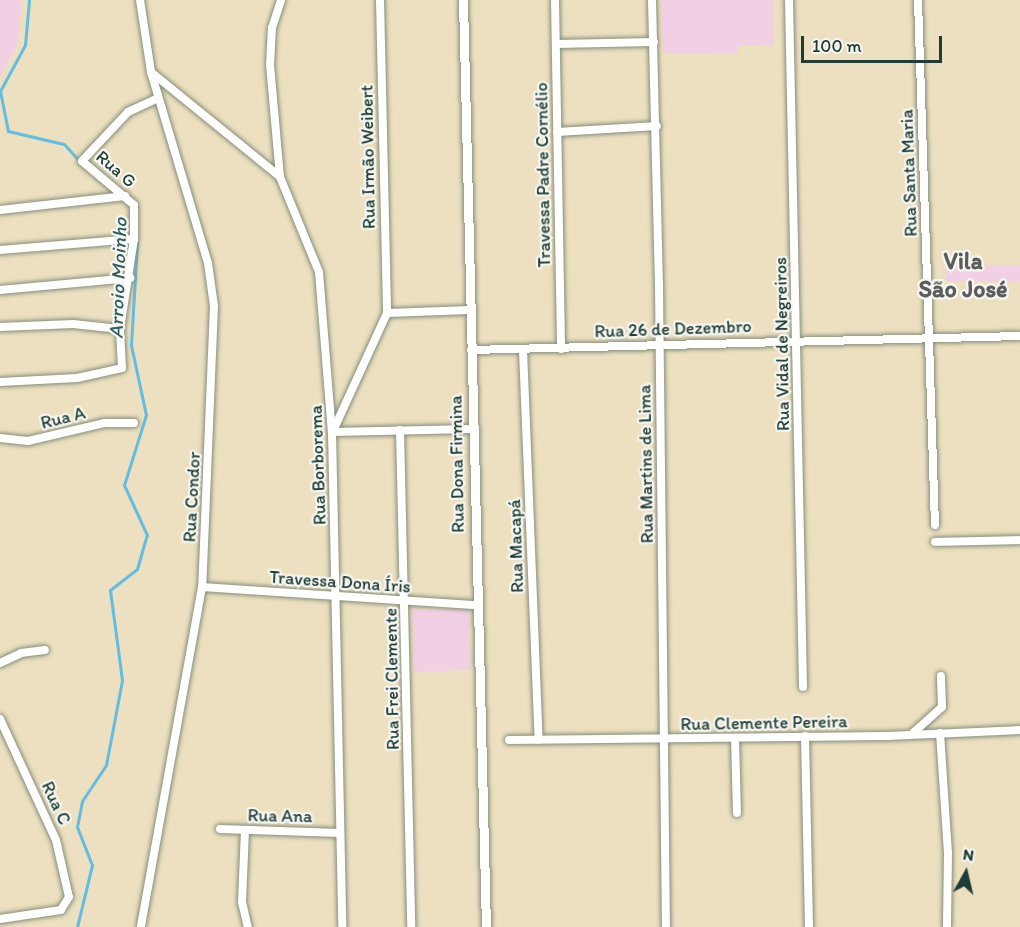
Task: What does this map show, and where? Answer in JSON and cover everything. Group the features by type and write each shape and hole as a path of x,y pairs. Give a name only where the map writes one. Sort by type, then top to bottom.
{"street":[{"name":"Rua Condor","path":"140,0 151,72 208,263 214,306 202,587 141,927"},
{"path":"280,177 270,65 272,28 281,0"},
{"name":"Rua Irmão Weibert","path":"380,0 387,313"},
{"name":"Rua Dona Firmina","path":"463,0 476,605 486,927"},
{"name":"Travessa Padre Cornélio","path":"555,0 561,349"},
{"name":"Rua Martins de Lima","path":"652,0 657,126 666,927"},
{"name":"Rua Vidal de Negreiros","path":"789,0 798,339 803,687"},
{"name":"Rua Santa Maria","path":"918,0 935,525"},
{"path":"556,44 654,42"},
{"name":"Rua Borborema","path":"151,72 280,177 319,272 332,432 342,927"},
{"name":"Rua G","path":"0,382 77,378 122,368 120,329 130,278 134,239 134,205 82,159 128,112 158,98"},
{"path":"557,132 657,126"},
{"path":"0,210 125,196"},
{"path":"0,250 134,239"},
{"path":"0,290 130,278"},
{"path":"470,310 387,313 332,432 472,429"},
{"path":"0,327 74,324 120,329"},
{"name":"Rua 26 de Dezembro","path":"471,350 561,349 798,339 1020,336"},
{"name":"Rua Macapá","path":"523,350 538,740"},
{"name":"Rua A","path":"0,438 28,441 105,423 134,423"},
{"name":"Rua Frei Clemente","path":"400,430 406,601 411,927"},
{"path":"935,543 1020,540"},
{"name":"Travessa Dona Íris","path":"202,587 336,598 476,605"},
{"path":"0,663 21,653 45,650"},
{"path":"911,734 928,723 942,706 941,676"},
{"name":"Rua C","path":"0,719 57,840 67,904 61,910 0,919"},
{"name":"Rua Clemente Pereira","path":"509,740 663,740 1020,730"},
{"path":"940,733 948,853 947,927"},
{"path":"805,736 809,927"},
{"path":"735,738 737,813"},
{"name":"Rua Ana","path":"219,830 340,833"},
{"path":"245,830 242,902 248,927"}],"shaded area":[{"path":"0,0 22,0 18,43 0,77"},
{"path":"661,0 774,0 774,45 738,46 737,53 663,54"},
{"path":"945,265 1020,265 1020,281 945,281"},
{"path":"469,608 471,670 414,672 412,610"}],"waterway":[{"name":"Arroio Moinho","path":"29,0 25,45 0,91 8,131 64,144 80,162"},
{"name":"Arroio Moinho","path":"77,927 92,865 77,827 82,801 106,765 122,680 110,590 137,569 147,535 124,485 146,415 131,345 137,243"}],"district":[{"name":"Vila São José","path":"963,275"}]}
